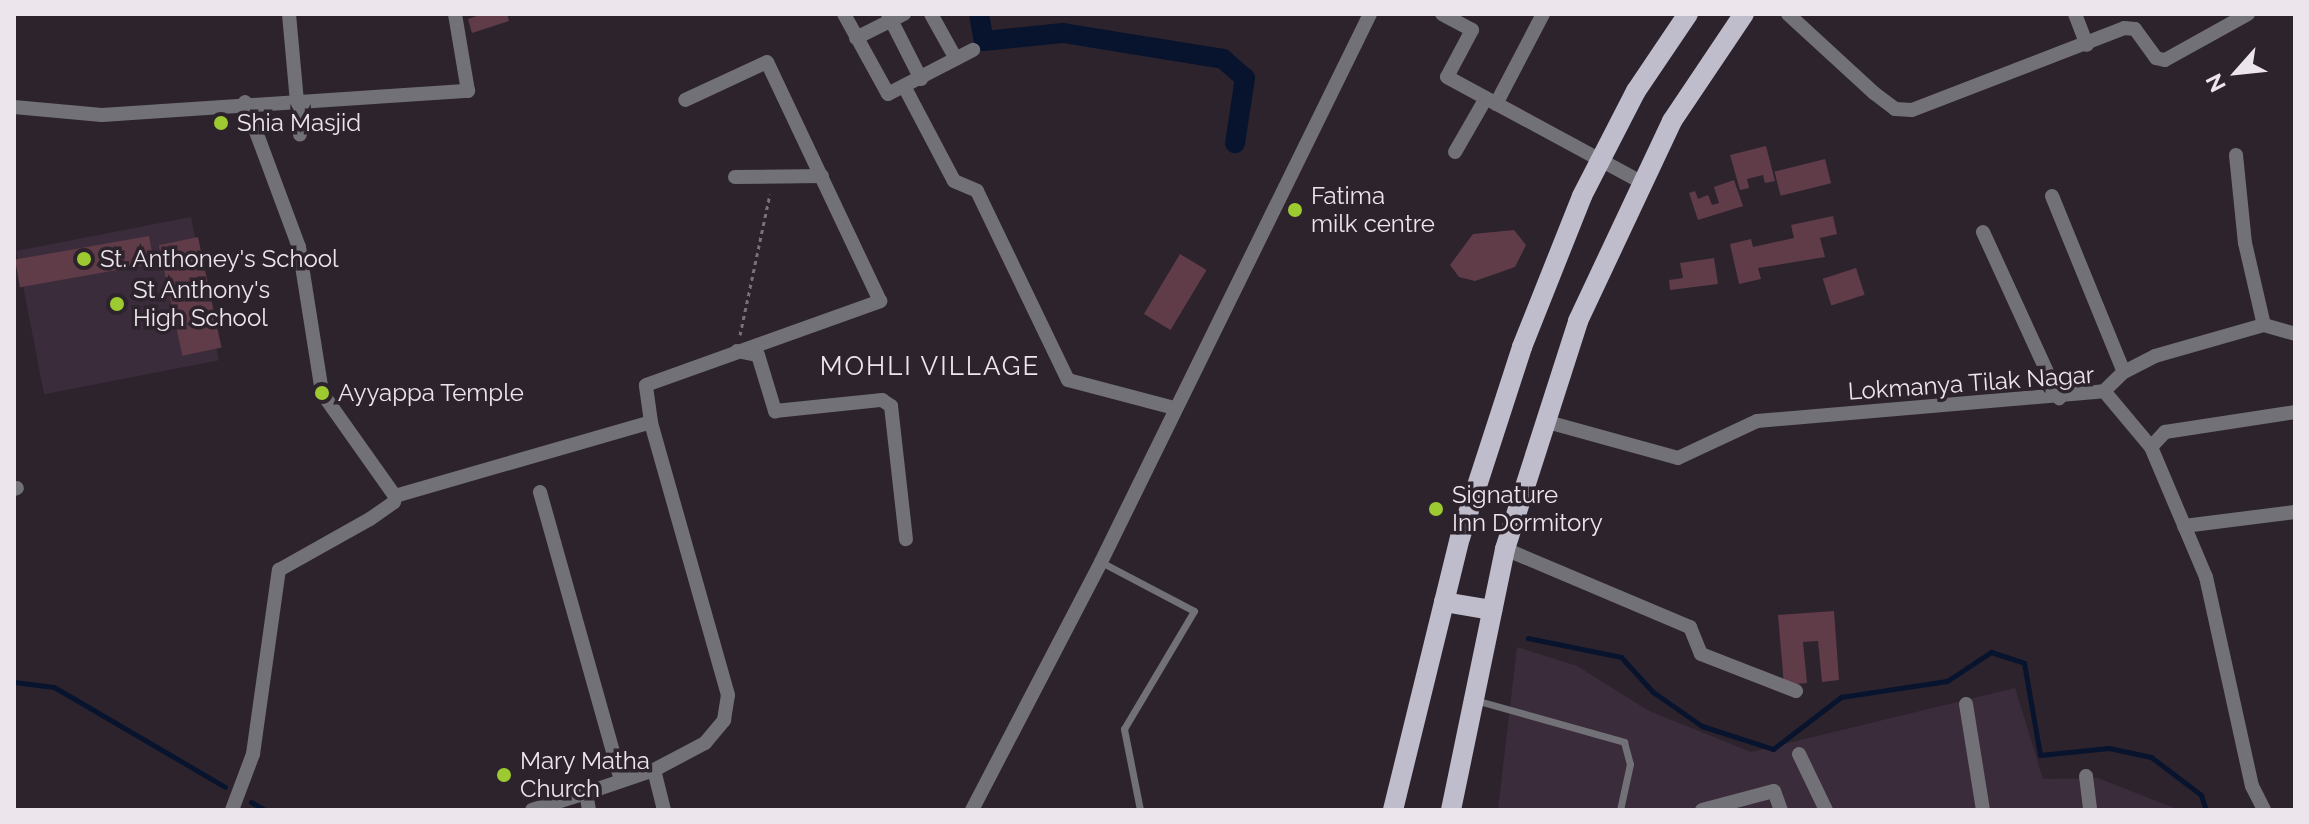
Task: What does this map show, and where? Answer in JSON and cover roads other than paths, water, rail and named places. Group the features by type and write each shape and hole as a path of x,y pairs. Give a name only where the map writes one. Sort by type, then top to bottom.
{"main road":[{"path":"1393,810 1444,602 1522,347 1600,161 1636,91 1688,14"},
{"path":"1454,810 1473,699 1505,549 1578,321 1672,121 1744,14"},
{"path":"1444,602 1492,610"}],"street":[{"path":"289,14 300,135"},
{"path":"14,107 102,115 296,98 468,91 455,14"},
{"path":"844,14 888,94 905,88 973,50"},
{"path":"931,14 956,59"},
{"path":"972,810 1101,562 1370,14"},
{"path":"1442,14 1472,30 1447,77 1643,183"},
{"path":"1455,152 1491,101 1543,14"},
{"path":"1788,14 1895,109 1912,110 2087,45 2124,28 2135,29 2156,58 2165,60 2248,14"},
{"path":"2075,14 2087,45"},
{"path":"856,38 894,16 921,79"},
{"path":"532,810 654,770 705,743 724,720 728,695 651,422 646,385 680,377 736,350 880,301 767,62 685,100"},
{"path":"905,88 954,181 977,191 1068,380 1174,408"},
{"path":"245,102 299,247 322,393 395,496"},
{"path":"2236,155 2245,243 2264,325"},
{"path":"735,177 822,176"},
{"path":"2052,196 2124,372"},
{"path":"1983,232 2059,398"},
{"path":"2104,391 2124,372 2155,356 2264,325 2295,334"},
{"path":"736,350 758,355 775,411 882,400 891,406 906,539"},
{"name":"Lokmanya Tilak Nagar","path":"1544,421 1678,458 1757,421 2059,398 2104,391 2151,447 2206,577 2252,786 2264,810"},
{"path":"2151,447 2165,432 2295,412"},
{"path":"232,810 253,754 279,570 370,519 395,496 651,422"},
{"path":"540,492 621,781"},
{"path":"2184,526 2295,512"},
{"path":"1505,549 1690,627 1701,654 1796,691"},
{"path":"1966,704 1983,810"},
{"path":"1799,754 1826,810"},
{"path":"654,770 664,810"},
{"path":"2086,776 2090,810"},
{"path":"1702,810 1774,791 1781,810"},
{"path":"586,793 589,810"}],"lane":[{"path":"1101,562 1194,611 1124,729 1140,810"},
{"path":"1473,699 1624,742 1630,764 1620,810"}],"waterway":[{"path":"979,14 984,41 1063,33 1223,59 1245,78 1235,143"},
{"path":"1528,638 1621,657 1653,692 1702,726 1773,749 1841,697 1947,681 1991,652 2024,663 2040,755 2109,748 2151,757 2201,795 2206,810"},
{"path":"14,682 54,687 225,787"},
{"path":"251,802 265,810"}],"place":[{"name":"Shia Masjid","path":"221,123"},
{"name":"Fatima milk centre","path":"1295,210"},
{"name":"St. Anthoney's School","path":"84,259"},
{"name":"St Anthony's High School","path":"117,304"},
{"name":"Ayyappa Temple","path":"322,393"},
{"name":"Signature Inn Dormitory","path":"1436,509"},
{"name":"Mary Matha Church","path":"504,775"}],"district":[{"name":"MOHLI VILLAGE","path":"930,367"}]}
